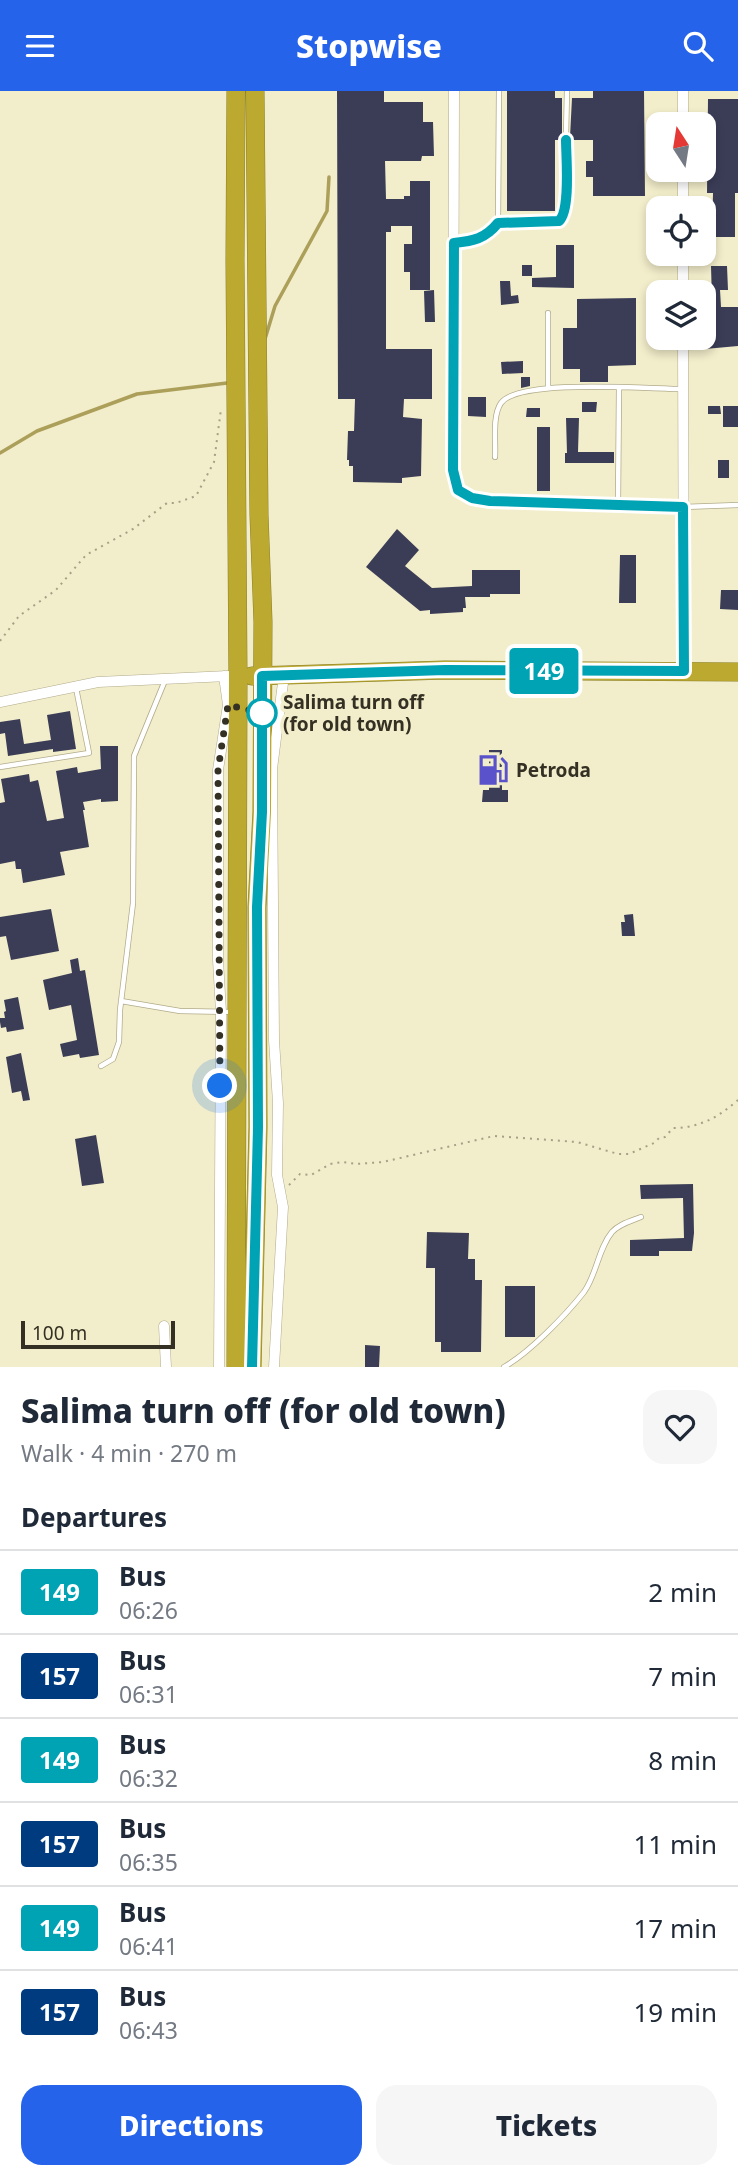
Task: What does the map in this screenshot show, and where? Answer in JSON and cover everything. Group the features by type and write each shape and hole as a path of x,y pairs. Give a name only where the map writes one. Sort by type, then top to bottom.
{"highway":[{"path":"236,91 229,1012 236,1367"},
{"path":"252,1367 258,1140 257,907 262,812 255,91"},
{"path":"231,676 445,670 738,672"}],"street":[{"path":"454,91 453,470 458,490 472,498 490,501 683,507"},
{"path":"683,91 683,112"},
{"path":"683,350 684,671"},
{"path":"274,1367 283,1230 282,1193 277,1175 272,769 284,675"},
{"path":"0,702 98,682 231,676"},
{"path":"219,1367 229,1012"},
{"path":"164,1326 166,1367"}],"lane":[{"path":"454,243 482,238 498,223 499,91"},
{"path":"498,223 554,222 564,217 567,91"},
{"path":"548,313 548,387"},
{"path":"495,457 497,412 502,402 523,391 548,387 683,389"},
{"path":"618,505 619,388"},
{"path":"683,507 738,505"},
{"path":"101,1066 113,1059 117,1051 133,903 134,756 166,677"},
{"path":"0,767 89,753 76,687"},
{"path":"121,1001 180,1011 229,1012"},
{"path":"505,1367 518,1359 584,1291 612,1233 624,1223 641,1217"}],"path":[{"path":"0,641 19,615 56,590 86,555 133,530 167,503 176,503 196,496 214,462 222,406"},
{"path":"282,1193 300,1174 311,1175 330,1164 383,1162 494,1136 577,1142 618,1154 628,1154 665,1137 673,1128 691,1126 719,1117 738,1100"}],"building":[{"path":"337,91 384,91 384,102 423,102 423,122 433,122 434,156 422,156 421,161 385,161 386,199 404,199 404,196 410,196 410,181 430,181 430,290 410,290 410,272 404,272 404,244 412,244 412,226 391,226 391,232 386,232 386,349 432,349 432,399 404,399 403,417 422,419 421,476 402,478 402,483 353,482 353,466 349,466 347,460 348,431 354,431 355,399 338,399"},
{"path":"507,91 555,91 555,98 562,98 562,137 561,140 555,140 555,211 507,211"},
{"path":"593,91 644,91 645,196 593,196 593,177 586,177 586,161 593,161 593,140 571,140 570,137 572,98 593,98"},
{"path":"708,99 738,99 735,237 716,237 716,196 707,193 707,182 716,182 716,112 708,112"},
{"path":"556,245 574,245 574,288 532,287 532,278 556,277"},
{"path":"522,265 532,265 532,276 522,276"},
{"path":"711,266 727,266 728,290 720,290 721,307 738,307 738,346 716,348 716,280 711,280"},
{"path":"500,281 510,281 511,296 518,295 519,303 501,305"},
{"path":"434,290 435,322 425,322 424,291"},
{"path":"636,298 636,365 608,366 608,382 580,382 580,369 563,369 563,328 577,328 577,299"},
{"path":"523,361 523,373 502,374 501,362"},
{"path":"521,377 530,377 530,386 521,388"},
{"path":"468,397 486,397 486,417 468,416"},
{"path":"582,402 597,402 596,412 582,412"},
{"path":"708,406 720,406 721,414 708,414"},
{"path":"723,406 738,406 738,427 723,427"},
{"path":"527,408 540,408 540,417 526,417"},
{"path":"566,418 579,418 578,452 614,452 614,463 565,463"},
{"path":"537,427 550,427 550,491 537,491"},
{"path":"718,460 729,460 729,478 718,478"},
{"path":"397,529 419,550 405,566 432,588 472,586 472,570 520,570 520,594 465,597 466,608 463,608 463,612 430,614 430,610 420,611 366,567"},
{"path":"620,555 636,555 636,603 619,603"},
{"path":"721,590 738,590 738,610 720,609"},
{"path":"70,711 76,749 53,752 53,749 8,756 5,733 0,734 0,722 20,719 24,744 51,740 47,715"},
{"path":"100,746 118,746 118,801 101,802 101,799 83,802 89,847 60,852 65,875 23,883 21,869 16,869 15,861 0,864 0,803 5,802 1,779 29,774 30,782 38,780 47,821 64,818 56,771 77,767 78,773 101,769"},
{"path":"489,750 502,750 502,790 508,790 508,802 482,802 483,790 489,790"},
{"path":"51,909 59,951 11,960 6,936 0,937 0,917"},
{"path":"633,914 635,936 622,936 621,922 625,922 624,915"},
{"path":"78,958 80,971 85,970 99,1055 80,1058 79,1054 63,1057 60,1044 77,1040 71,1005 49,1010 43,980 72,973 70,960"},
{"path":"18,997 24,1029 7,1032 6,1027 1,1028 0,1022 0,1018 5,1018 4,1000"},
{"path":"21,1053 30,1100 23,1101 21,1091 12,1093 6,1057"},
{"path":"96,1135 104,1183 82,1186 75,1139"},
{"path":"693,1184 692,1251 659,1251 659,1256 630,1256 630,1240 684,1238 683,1198 641,1199 640,1185"},
{"path":"427,1232 469,1233 468,1259 475,1259 475,1280 482,1280 481,1352 441,1352 441,1342 435,1342 435,1268 426,1268"},
{"path":"505,1286 535,1286 535,1337 505,1337"},
{"path":"365,1345 380,1346 379,1367 365,1367"}],"waterway":[{"path":"265,339 275,306 327,211 329,177"},
{"path":"0,453 37,431 137,394 227,383"}],"bus line":[{"name":"149","path":"252,1367 258,1127 257,907 262,812 262,676 445,670 684,671 683,507 490,501 472,498 458,490 453,470 454,243 482,238 498,223 554,222 564,217 566,140"}],"place":[{"name":"Salima turn off (for old town)","path":"262,713"},
{"name":"Petroda","path":"493,770"}],"route":[{"path":"220,1086 218,770 228,705 262,713"}]}
